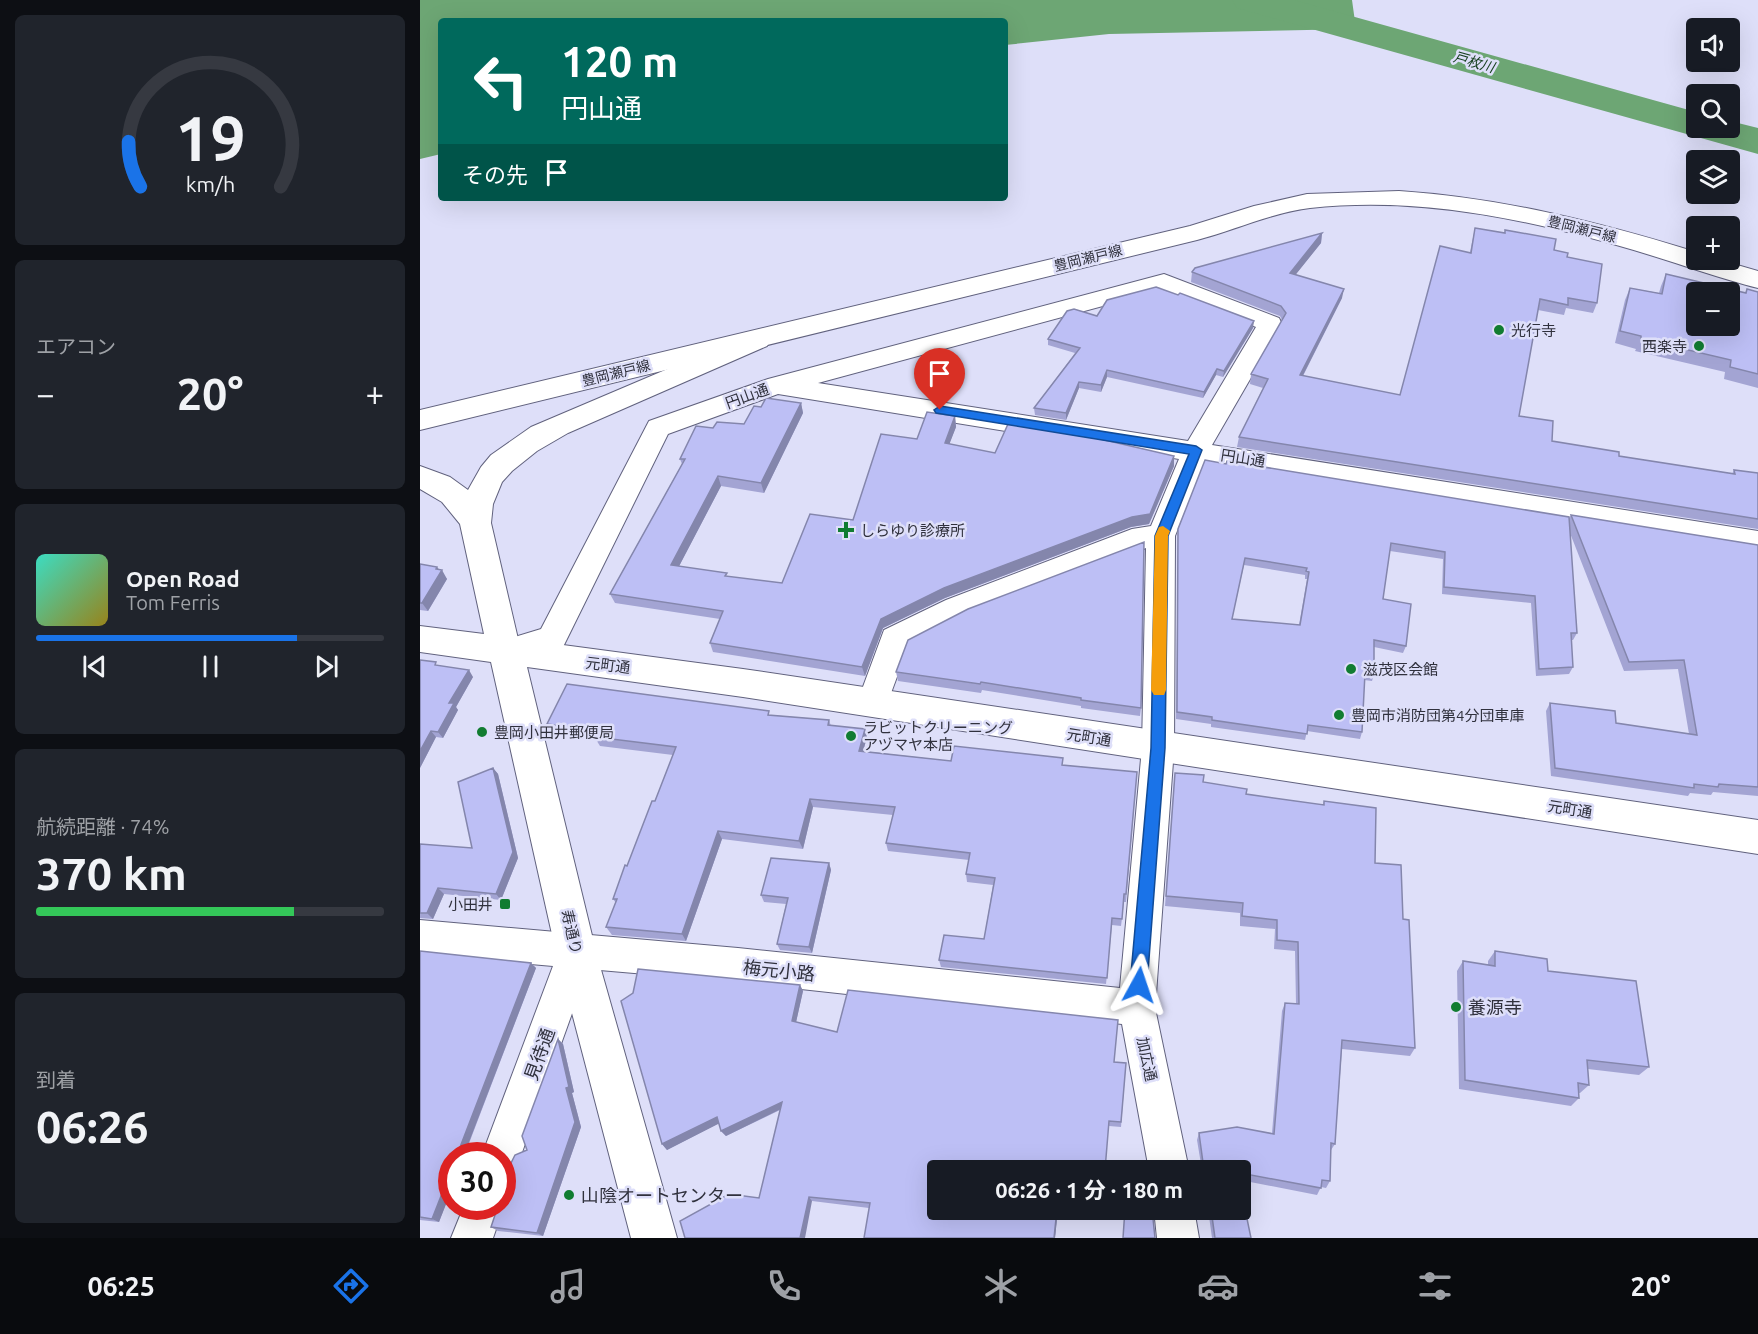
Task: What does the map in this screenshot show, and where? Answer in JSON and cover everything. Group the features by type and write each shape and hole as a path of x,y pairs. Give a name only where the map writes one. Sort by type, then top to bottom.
{"street":[{"name":"豊岡瀬戸線","path":"420,420 1197,232 1302,202 1367,197 1457,202 1540,218 1644,244 1758,280"},
{"name":"加広通","path":"777,385 1164,282 1270,324 1196,450 1161,536 1158,748 1137,1008 1167,1160"},
{"path":"475,523 480,496 489,477 503,460 528,442 558,426 764,337"},
{"name":"円山通","path":"501,638 552,638 658,428 777,385 1196,450 1758,542"},
{"path":"420,477 450,490 461,501 475,523"},
{"name":"寿通り","path":"475,523 576,952 654,1238"},
{"path":"873,703 895,639 957,608 1011,587 1142,537 1161,536"},
{"name":"元町通","path":"420,639 501,638 743,683 1158,748 1758,837"},
{"name":"梅元小路","path":"420,937 738,965 1137,1008"},
{"name":"見待通","path":"507,1142 576,952"},
{"path":"472,1238 479,1220"},
{"path":"1176,1220 1178,1238"}],"shaded area":[{"path":"420,0 1352,0 1356,29 1109,34 1008,45 1008,18 438,18 438,155 420,159"}],"building":[{"path":"1475,228 1505,233 1505,230 1556,239 1554,250 1568,253 1567,257 1602,264 1597,303 1568,298 1568,305 1540,299 1519,416 1553,421 1552,441 1619,452 1619,456 1735,474 1734,470 1758,473 1758,519 1239,437 1268,379 1251,374 1286,313 1281,306 1192,272 1195,268 1322,233 1290,273 1344,289 1300,375 1400,395 1440,246 1471,253"},
{"path":"1666,274 1700,282 1686,282 1686,336 1740,336 1740,292 1746,293 1747,289 1758,292 1758,374 1730,367 1731,360 1641,339 1641,336 1620,331 1630,288 1662,294"},
{"path":"1156,287 1178,295 1180,293 1254,321 1224,371 1217,369 1204,392 1107,370 1101,385 1079,382 1066,413 1034,408 1080,348 1048,339 1067,311 1074,309 1097,316 1107,300"},
{"path":"766,398 801,403 761,483 718,476 671,565 727,573 725,576 782,583 810,514 853,520 881,434 917,439 927,412 955,416 945,443 995,453 1008,424 1087,436 1174,456 1150,514 1132,517 944,588 881,619 862,667 710,643 723,611 610,594 685,459 680,459 696,426 713,428 717,422 744,424 754,406 761,407"},
{"path":"1205,460 1226,464 1227,461 1569,517 1577,633 1571,633 1573,667 1539,669 1535,596 1444,587 1445,552 1391,543 1383,599 1411,604 1406,646 1374,640 1374,674 1365,673 1362,732 1308,725 1307,734 1212,720 1212,717 1177,712 1178,529","holes":["1245,558 1307,568 1306,571 1309,572 1300,625 1232,619"]},
{"path":"1571,515 1758,545 1758,787 1719,784 1718,787 1694,784 1694,788 1555,768 1550,703 1615,711 1616,723 1697,735 1684,660 1629,662"},
{"path":"1144,542 1141,708 981,682 980,684 896,672 908,640 968,609"},
{"path":"420,564 442,570 422,603 420,603"},
{"path":"420,660 436,662 435,665 469,670 449,703 454,703 438,732 431,731 420,751"},
{"path":"567,684 769,711 768,715 829,720 828,725 865,729 859,751 951,761 954,746 1063,758 1062,765 1137,772 1126,894 1124,894 1122,919 1112,918 1107,978 939,960 944,935 984,939 995,878 966,874 970,853 886,843 895,807 810,799 799,841 718,831 682,934 606,927 617,899 613,899 625,865 627,866 676,747 595,737 598,731 547,724"},
{"path":"493,768 513,852 496,894 438,888 427,913 420,913 420,844 472,848 458,782"},
{"path":"1175,773 1204,775 1203,782 1247,789 1246,794 1324,805 1324,801 1376,808 1375,863 1401,865 1403,919 1409,920 1415,1048 1342,1040 1335,1144 1331,1143 1330,1181 1322,1180 1321,1188 1251,1175 1251,1160 1203,1160 1199,1133 1237,1127 1274,1134 1285,1003 1299,1004 1298,942 1277,940 1277,920 1242,916 1243,903 1166,896"},
{"path":"771,858 829,863 809,947 777,944 788,898 761,895"},
{"path":"420,951 531,963 462,1142 438,1142 438,1204 432,1219 420,1217"},
{"path":"1495,951 1547,959 1548,971 1636,981 1649,1067 1587,1060 1589,1085 1578,1083 1579,1098 1465,1080 1463,961 1495,966"},
{"path":"638,969 800,985 792,1021 837,1032 848,990 1118,1020 1114,1062 1126,1063 1121,1122 1109,1121 1106,1160 927,1160 927,1220 1056,1220 1054,1238 864,1238 870,1203 809,1197 800,1238 685,1238 680,1221 729,1194 759,1198 782,1102 721,1131 717,1117 662,1144 621,1001 633,993"},
{"path":"558,1039 569,1087 566,1088 575,1122 537,1233 491,1227 493,1220 516,1220 516,1155 527,1150 522,1136"},
{"path":"1124,1220 1153,1220 1155,1238 1123,1238"},
{"path":"1213,1220 1247,1220 1251,1238 1215,1238"}],"waterway":[{"name":"戸枚川","path":"1251,0 1686,122"},
{"name":"戸枚川","path":"1740,136 1758,141"}],"slow traffic":[{"path":"1159,690 1161,536 1163,531"}],"place":[{"name":"光行寺","path":"1499,330"},
{"name":"西楽寺","path":"1699,346"},
{"name":"しらゆり診療所","path":"846,530"},
{"name":"滋茂区会館","path":"1351,669"},
{"name":"豊岡市消防団第4分団車庫","path":"1339,715"},
{"name":"豊岡小田井郵便局","path":"482,732"},
{"name":"ラビットクリーニング アヅマヤ本店","path":"851,736"},
{"name":"小田井","path":"505,904"},
{"name":"養源寺","path":"1456,1007"},
{"name":"山陰オートセンター","path":"569,1195"}],"route":[{"path":"940,410 1196,450 1161,536 1158,748 1139,985"}]}
